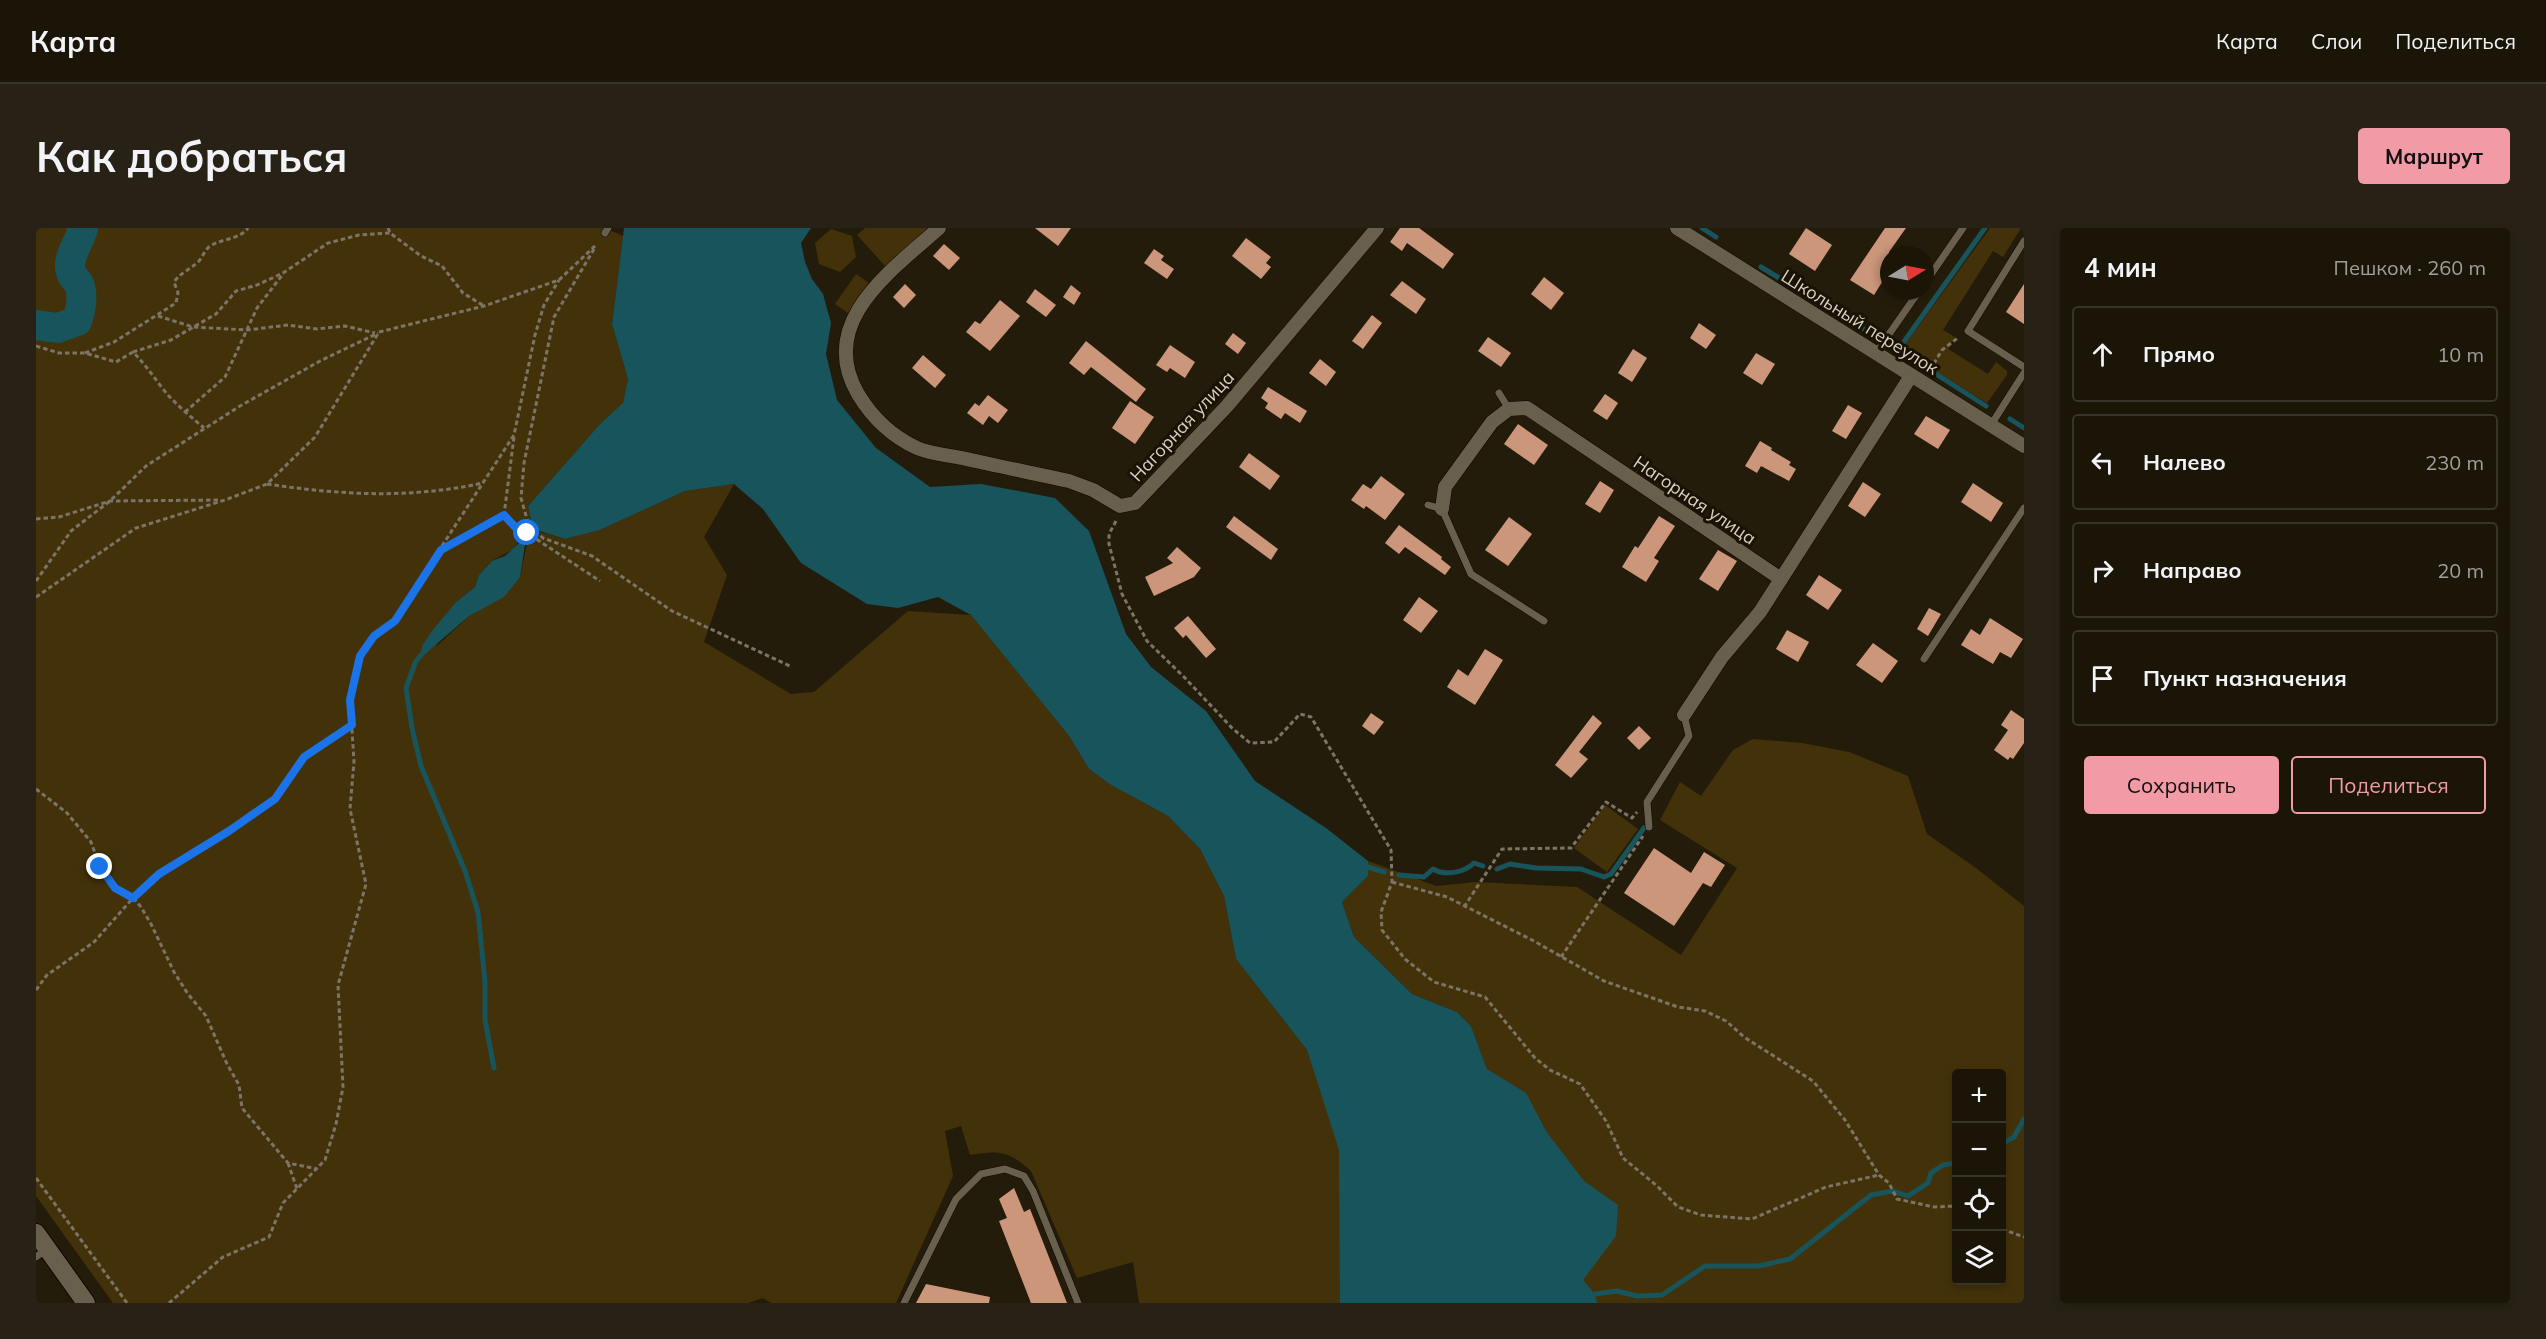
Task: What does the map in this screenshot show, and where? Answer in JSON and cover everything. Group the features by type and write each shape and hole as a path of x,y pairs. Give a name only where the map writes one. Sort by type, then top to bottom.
{"main road":[{"path":"36,1233 42,1253 86,1303"}],"street":[{"name":"Нагорная улица","path":"939,228 876,286 853,316 846,339 848,377 869,413 891,434 919,450 1069,481 1093,490 1120,506 1135,504 1227,406 1377,228"},
{"name":"Школьный переулок","path":"1677,228 2024,446"},
{"path":"1684,715 1722,657 1760,612 1917,379"},
{"name":"Нагорная улица","path":"1509,409 1527,408 1781,579"},
{"path":"1442,509 1445,487 1492,422 1509,409"}],"lane":[{"path":"1934,269 1963,228"},
{"path":"2024,241 1968,331 2024,367"},
{"path":"1876,353 1913,300"},
{"path":"1991,425 2024,373"},
{"path":"1499,393 1509,409"},
{"path":"1428,506 1442,509 1471,574 1544,621"},
{"path":"1924,658 2024,508"},
{"path":"1649,826 1647,802 1689,736 1684,715"},
{"path":"904,1303 956,1199 981,1174 1005,1169 1024,1176 1033,1191 1078,1303"}],"path":[{"path":"36,346 59,353 85,352 114,342 176,303 178,293 174,282 180,273 197,263 207,248 223,240 234,238 248,228"},
{"path":"388,228 390,233 421,256 442,266 463,293 484,306"},
{"path":"607,230 554,317 524,463 521,498 529,526 543,538 592,556 672,611 792,667"},
{"path":"85,352 116,362 133,352 171,340 216,314 236,291 258,285 283,273 328,243 359,235 390,233"},
{"path":"597,244 559,280 544,305 535,335 514,435 504,515 516,528 600,581"},
{"path":"185,412 225,376 257,308 283,273"},
{"path":"36,582 71,531 110,501 146,466 204,428 320,361 378,333 484,306 559,280"},
{"path":"158,316 193,327 247,330 288,325 317,329 345,326 378,333"},
{"path":"1917,379 1942,350 1968,331"},
{"path":"36,597 136,528 267,484 315,437 378,333"},
{"path":"133,352 149,367 163,389 204,428"},
{"path":"169,1303 223,1257 269,1237 283,1203 325,1160 336,1124 343,1088 338,986 366,884 350,809 354,761 350,700 360,656 374,636 395,621 514,435"},
{"path":"267,484 322,492 387,495 443,492 484,483"},
{"path":"36,519 59,517 110,501 225,500"},
{"path":"441,550 504,515"},
{"path":"1116,521 1109,534 1109,544 1119,584 1147,641 1184,676 1232,728 1250,743 1274,742 1300,714 1311,717 1391,850 1392,882 1381,912 1383,930 1405,959 1434,982 1485,997 1535,1058 1550,1070 1580,1084 1606,1121 1623,1158 1678,1207 1701,1215 1752,1219 1826,1187 1879,1175"},
{"path":"36,990 46,975 94,942 133,898 159,874 229,831 275,799 304,757 352,725"},
{"path":"36,789 67,813 91,842 100,867 115,888 133,898 151,924 174,972 206,1016 239,1085 242,1108 288,1163 297,1189"},
{"path":"1464,907 1502,849 1571,848 1606,802 1632,818 1647,802"},
{"path":"1561,957 1649,826"},
{"path":"1392,882 1447,897 1534,941 1604,981 1678,1007 1705,1011 1726,1021 1744,1038 1813,1081 1845,1120 1879,1175 1889,1184 1898,1199 1934,1207 1952,1206"},
{"path":"288,1163 318,1169"},
{"path":"36,1178 127,1303"},
{"path":"2006,1230 2024,1237"}],"shaded area":[{"path":"36,228 70,228 61,259 65,285 72,295 74,308 69,316 54,321 36,318"},
{"path":"90,228 605,228 623,236 612,324 628,379 623,404 600,424 528,506 532,524 512,550 492,561 479,575 475,587 456,602 436,647 469,616 520,577 527,543 536,531 565,539 600,530 685,491 734,484 704,537 727,575 704,642 791,694 814,692 908,611 971,615 1069,736 1089,769 1111,785 1168,816 1200,849 1224,896 1236,959 1307,1050 1340,1150 1487,1069 1471,1026 1457,1012 1412,994 1354,937 1342,902 1368,876 1368,861 1436,886 1476,882 1577,887 1681,955 1737,868 1660,820 1680,782 1701,796 1733,750 1753,739 1802,743 1849,752 1908,776 1927,834 1976,868 2024,906 2024,1303 1139,1303 1133,1262 1077,1278 1031,1171 1016,1159 1003,1154 970,1155 961,1126 945,1131 953,1176 896,1303 771,1303 763,1298 748,1303 113,1303 36,1196 36,335 55,334 81,325 88,303 86,284 81,278 78,266"},
{"path":"865,228 932,228 887,268 857,235"},
{"path":"1990,228 2021,228 2003,257 1993,251 1943,330 1955,337 1948,349 1988,374 1996,362 2007,371 2007,375 1987,403 1901,350"},
{"path":"831,229 852,236 856,257 840,272 819,264 815,243"},
{"path":"856,274 869,283 848,313 835,304"},
{"path":"1605,805 1638,829 1607,872 1574,848"}],"water":[{"path":"624,228 811,228 801,243 805,262 812,279 823,294 831,323 826,354 837,400 876,448 930,487 981,484 1055,498 1089,531 1126,634 1151,667 1206,711 1255,781 1326,828 1368,861 1368,876 1342,902 1354,937 1412,994 1457,1012 1471,1026 1487,1069 1526,1093 1546,1131 1584,1181 1618,1205 1616,1236 1583,1280 1595,1294 1597,1303 1340,1303 1339,1150 1307,1050 1236,959 1224,896 1200,849 1168,816 1111,785 1089,769 1069,736 971,615 938,597 898,608 867,604 801,563 763,509 734,484 685,491 600,530 565,539 533,529 528,506 600,424 623,403 628,379 612,324"},
{"path":"526,538 520,577 504,597 469,616 425,654 421,652 422,646 432,631 456,602 475,587 479,575 492,561 505,556"}],"building":[{"path":"1035,228 1071,228 1058,246"},
{"path":"1400,228 1419,228 1454,254 1443,269 1407,243 1402,251 1390,242"},
{"path":"1806,228 1832,245 1815,271 1789,254"},
{"path":"1885,228 1906,228 1893,246 1880,246 1880,285 1874,295 1850,280"},
{"path":"1246,238 1271,257 1266,263 1271,267 1261,279 1232,256"},
{"path":"944,244 960,258 949,270 933,256"},
{"path":"1154,249 1164,256 1161,260 1174,269 1167,279 1144,263"},
{"path":"1544,277 1564,293 1551,310 1531,294"},
{"path":"1402,281 1426,299 1416,314 1390,295"},
{"path":"905,284 916,295 904,308 893,297"},
{"path":"2024,284 2024,324 2006,312"},
{"path":"1071,285 1081,293 1074,305 1063,297"},
{"path":"1035,289 1056,305 1046,317 1026,302"},
{"path":"1000,300 1020,316 990,351 966,332 975,321 980,324"},
{"path":"1372,315 1382,323 1363,349 1352,341"},
{"path":"1699,323 1716,335 1706,349 1690,338"},
{"path":"1233,333 1246,343 1238,354 1225,344"},
{"path":"1488,337 1511,353 1501,367 1478,351"},
{"path":"1086,341 1146,389 1136,402 1091,367 1084,375 1069,363"},
{"path":"1170,345 1195,362 1185,378 1170,368 1167,372 1156,365"},
{"path":"1633,349 1647,358 1632,382 1618,373"},
{"path":"1756,353 1775,364 1762,385 1743,373"},
{"path":"923,355 946,375 935,388 912,368"},
{"path":"1320,359 1336,372 1326,386 1309,373"},
{"path":"1268,387 1307,411 1300,423 1285,413 1281,419 1265,408 1268,403 1261,398"},
{"path":"1605,394 1618,403 1607,420 1593,411"},
{"path":"988,395 1008,410 998,423 989,416 983,425 967,413 975,403 979,406"},
{"path":"1130,401 1154,417 1135,444 1112,428"},
{"path":"1848,405 1862,413 1846,439 1832,431"},
{"path":"1926,416 1950,430 1938,449 1914,434"},
{"path":"1518,424 1548,445 1534,465 1504,444"},
{"path":"1760,441 1791,462 1789,465 1796,469 1789,481 1761,466 1757,473 1745,466"},
{"path":"1249,453 1280,476 1270,490 1239,467"},
{"path":"1381,476 1405,494 1385,520 1366,506 1364,509 1351,500 1363,484 1371,489"},
{"path":"1600,481 1614,490 1600,513 1585,504"},
{"path":"1863,482 1881,494 1865,517 1848,506"},
{"path":"1973,483 2003,503 1991,522 1961,502"},
{"path":"1234,516 1278,549 1271,560 1226,527"},
{"path":"1659,516 1675,526 1654,558 1659,561 1646,582 1622,567 1635,546 1638,548"},
{"path":"1509,517 1532,534 1508,566 1485,550"},
{"path":"1399,525 1442,557 1441,559 1451,567 1445,575 1405,547 1399,554 1385,543"},
{"path":"1177,547 1201,568 1194,577 1154,596 1145,577 1173,563 1167,558"},
{"path":"1718,550 1737,561 1718,591 1699,579"},
{"path":"1819,575 1842,590 1828,610 1806,595"},
{"path":"1419,597 1438,611 1421,633 1403,620"},
{"path":"1929,608 1941,614 1928,636 1917,629"},
{"path":"1188,616 1216,649 1206,658 1186,635 1183,638 1174,628"},
{"path":"1990,618 2023,639 2011,658 2000,652 1993,664 1961,645 1971,629 1980,635"},
{"path":"1787,630 1809,642 1798,662 1776,649"},
{"path":"1873,643 1898,661 1882,683 1856,665"},
{"path":"1485,649 1503,660 1475,705 1447,687 1458,669 1468,676"},
{"path":"2011,710 2024,719 2024,743 2013,759 2010,757 2008,760 1994,750 2008,730 2001,725"},
{"path":"1371,713 1384,722 1374,735 1362,726"},
{"path":"1593,715 1602,723 1579,752 1588,759 1571,778 1555,765"},
{"path":"1639,726 1651,738 1639,750 1627,738"},
{"path":"1654,848 1691,873 1704,852 1725,865 1711,887 1703,883 1674,926 1624,893"},
{"path":"1014,1188 1024,1212 1030,1209 1067,1303 1031,1303 999,1221 1007,1218 999,1199"},
{"path":"926,1284 990,1297 989,1303 916,1303"}],"waterway":[{"path":"36,325 58,328 77,321 82,298 79,284 72,275 70,261 83,228"},
{"path":"1702,228 1716,237"},
{"path":"1898,350 1985,228"},
{"path":"1761,267 1877,337"},
{"path":"1890,345 1922,365"},
{"path":"1936,374 1986,406"},
{"path":"2010,419 2024,428"},
{"path":"427,648 416,661 406,688 412,728 421,766 465,871 478,912 485,982 485,1020 494,1068"},
{"path":"1497,869 1510,864 1536,868 1581,869 1604,877 1611,874 1644,828"},
{"path":"1399,875 1424,877 1433,869 1449,873 1460,871 1474,863 1483,866"},
{"path":"1368,867 1384,872"},
{"path":"2006,1142 2014,1137 2024,1119"},
{"path":"1595,1294 1617,1291 1637,1296 1662,1295 1705,1266 1759,1266 1790,1259 1871,1195 1893,1191 1908,1196 1928,1183 1931,1173 1943,1165 1952,1164"}],"route":[{"path":"100,867 115,888 133,898 159,874 229,831 275,799 304,757 352,725 350,700 360,656 374,636 395,621 441,550 504,515 516,528 527,533"}]}
